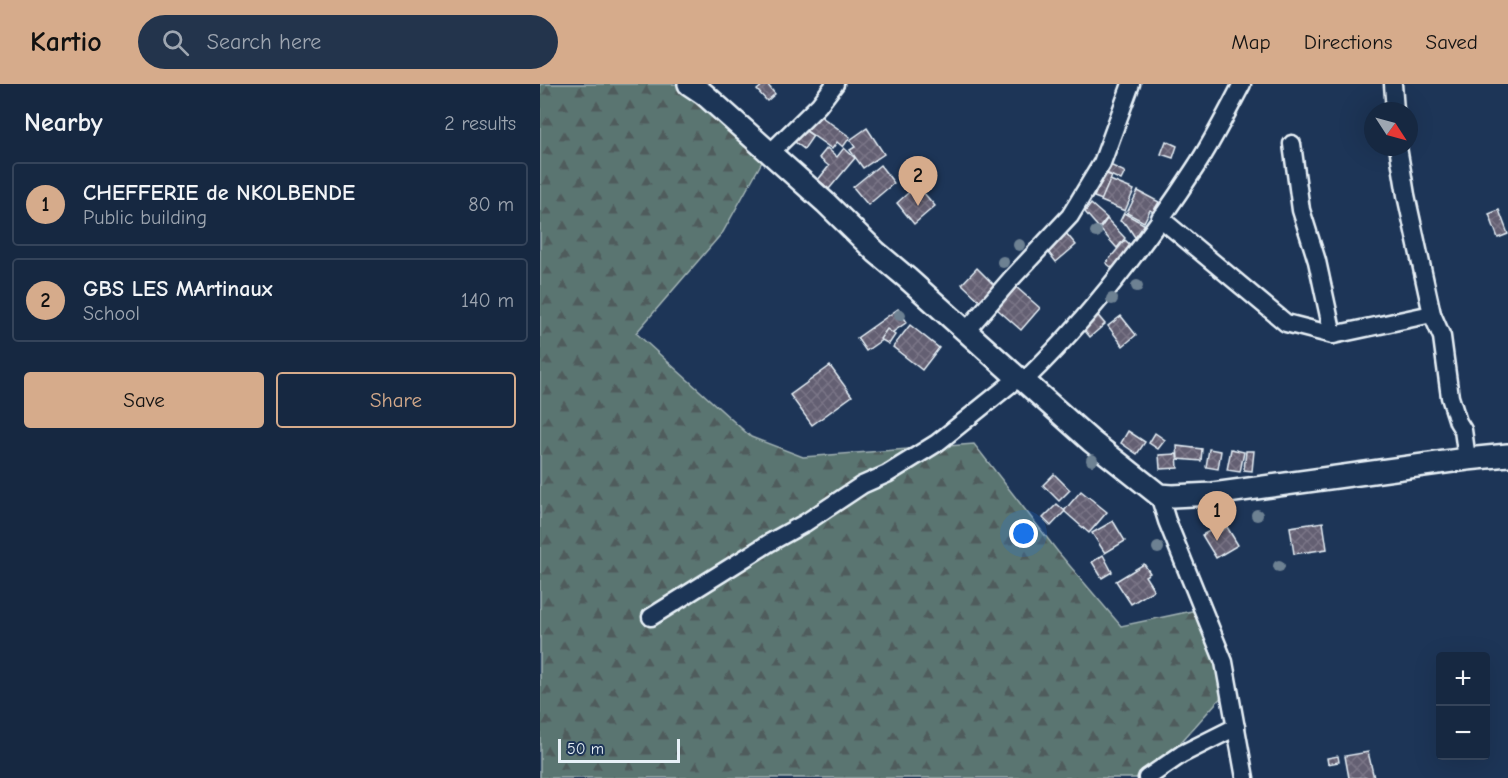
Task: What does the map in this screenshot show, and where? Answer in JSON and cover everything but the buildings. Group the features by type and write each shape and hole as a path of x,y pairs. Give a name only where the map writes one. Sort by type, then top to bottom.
{"street":[{"path":"689,84 704,94 826,203 876,252 1021,380 1091,441 1159,495 1213,494 1467,459 1508,456"},
{"path":"769,154 819,105 835,84"},
{"path":"966,331 1070,216 1106,155 1131,84"},
{"path":"651,618 862,485 886,474 937,443 1021,380 1062,343 1128,262 1195,168 1242,84"},
{"path":"1393,84 1394,102"},
{"path":"1292,144 1301,210 1317,261 1333,335"},
{"path":"1400,156 1432,314 1442,337 1450,397 1463,430 1467,459"},
{"path":"1160,218 1286,323 1333,335 1432,314"},
{"path":"1159,495 1167,521 1224,662 1245,778"},
{"path":"1147,778 1182,754 1236,727"}],"green space":[{"path":"540,84 688,84 768,151 723,232 636,333 751,437 803,457 974,444 1058,552 1121,626 1211,607 1233,684 1173,751 1142,778 540,778"}],"place":[{"name":"GBS LES MArtinaux","path":"918,206"},
{"name":"CHEFFERIE de NKOLBENDE","path":"1217,541"}]}
